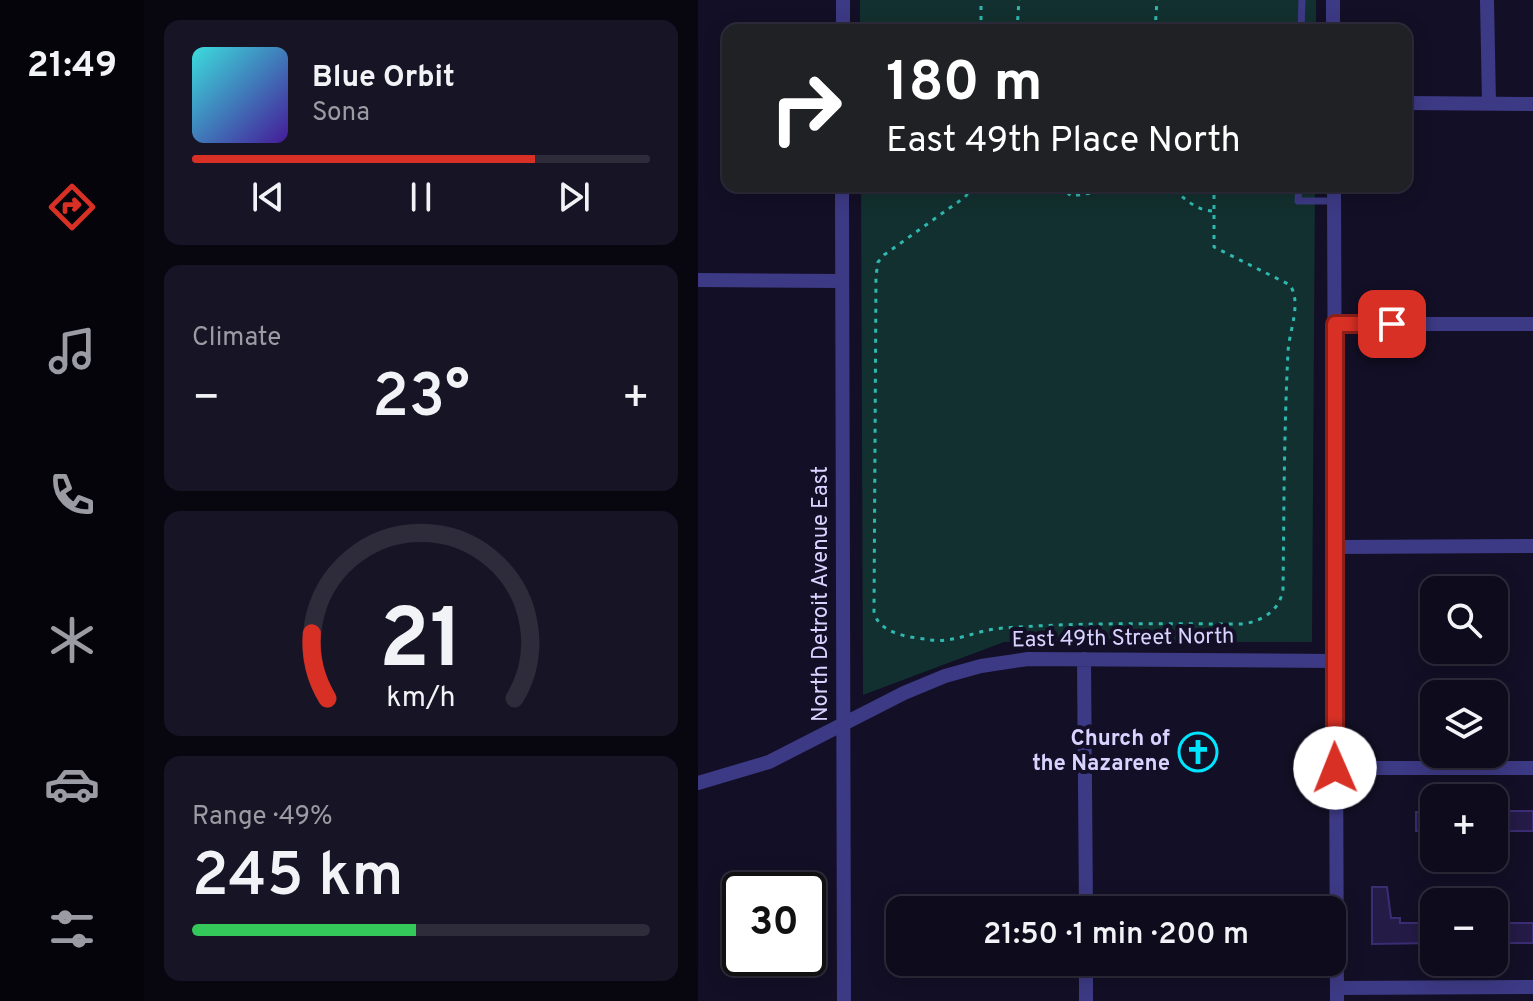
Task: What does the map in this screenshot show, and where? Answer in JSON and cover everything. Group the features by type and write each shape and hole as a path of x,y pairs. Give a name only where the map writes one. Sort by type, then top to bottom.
{"street":[{"path":"843,0 843,24"},
{"path":"1333,0 1333,24"},
{"path":"1487,0 1489,103"},
{"path":"1412,103 1533,104"},
{"name":"North Detroit Avenue East","path":"842,192 844,1001"},
{"path":"1334,194 1337,994 1533,987"},
{"path":"698,280 842,281"},
{"path":"1335,324 1533,324"},
{"path":"1335,547 1533,546"},
{"name":"East 49th Street North","path":"698,783 769,762 904,693 945,676 981,666 1028,659 1334,661"},
{"path":"1080,659 1086,896"},
{"path":"1335,768 1533,768"},
{"path":"1086,976 1086,1001"}],"lane":[{"path":"1301,24 1302,0"},
{"path":"1299,192 1298,201 1334,194"}],"path":[{"path":"981,0 981,24"},
{"path":"1017,24 1019,0"},
{"path":"1155,24 1157,0"},
{"path":"969,192 884,255 876,269 874,613 887,630 935,640 997,628 1244,624 1267,616 1279,604 1282,596 1287,356 1294,292 1290,285 1214,247 1214,192"},
{"path":"1067,192 1071,196 1098,192"},
{"path":"1176,192 1192,206 1214,211"},
{"path":"1080,659 1081,625"}],"green space":[{"path":"860,0 1316,0 1316,24 860,24"},
{"path":"861,192 1315,192 1312,642 1004,642 863,695"}],"building":[{"path":"1508,811 1533,811 1533,831 1508,831"},
{"path":"1416,812 1420,812 1420,831 1416,831"},
{"path":"1372,887 1387,887 1391,918 1400,918 1400,923 1420,923 1420,943 1372,944"},
{"path":"1508,923 1533,923 1533,943 1508,943"}],"place":[{"name":"Church of the Nazarene","path":"1198,752"}],"route":[{"path":"1335,768 1335,324 1392,324"}]}
